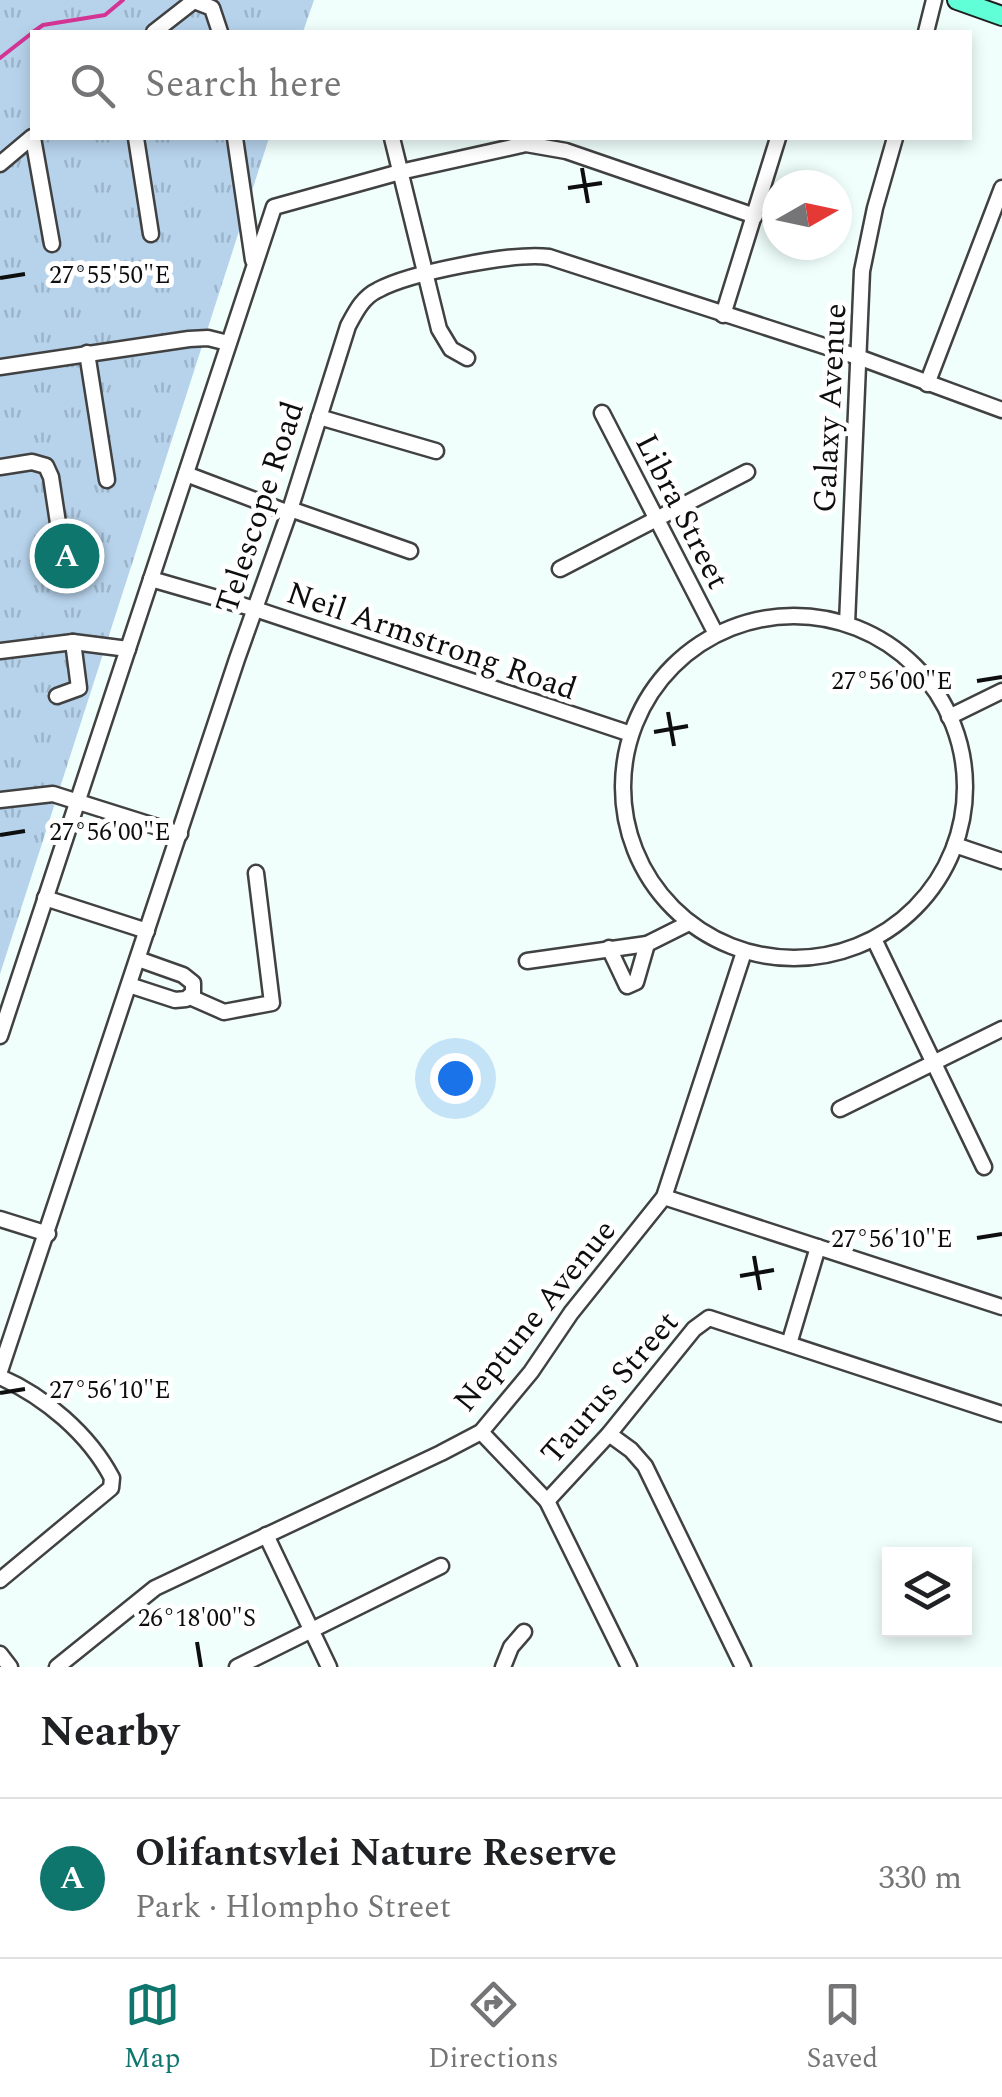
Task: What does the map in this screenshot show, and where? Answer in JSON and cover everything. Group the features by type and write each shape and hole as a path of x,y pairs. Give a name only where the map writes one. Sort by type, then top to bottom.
{"main road":[{"path":"958,0 1002,16"}],"street":[{"path":"926,30 934,0"},
{"path":"157,30 195,1 212,8 219,30"},
{"path":"0,164 30,139"},
{"path":"34,140 52,244"},
{"path":"136,140 152,234"},
{"path":"235,140 254,263"},
{"path":"392,140 444,341 467,358"},
{"path":"723,315 777,140"},
{"name":"Galaxy Avenue","path":"847,624 866,247 894,140"},
{"path":"0,1036 271,211 277,205 400,172 526,144 568,144 756,216"},
{"path":"927,384 1002,188"},
{"name":"Telescope Road","path":"0,1374 348,326 358,308 378,290 503,257 534,255 595,270 1002,410"},
{"path":"0,367 202,338 228,343"},
{"path":"87,353 107,480"},
{"name":"Libra Street","path":"602,413 716,634"},
{"path":"319,417 436,452"},
{"path":"0,467 32,462 46,466 60,536"},
{"path":"560,568 746,472"},
{"path":"186,474 410,551"},
{"name":"Neil Armstrong Road","path":"151,579 256,609 632,734"},
{"path":"781,616 847,624 880,639 908,660 932,686 949,717 964,767 965,794 955,845 942,874 923,900 874,940 843,952 810,958 744,952 689,922 648,876 631,838 624,786 632,734 664,676 716,634 748,622 781,616"},
{"path":"0,650 73,642 128,649"},
{"path":"57,696 79,688 73,642"},
{"path":"949,717 1002,691"},
{"path":"0,800 53,794 180,834"},
{"path":"955,845 1002,861"},
{"path":"129,985 175,1000 190,997 224,1012 272,1003 256,873"},
{"path":"46,898 146,931"},
{"path":"527,960 646,944 689,922"},
{"path":"874,940 984,1167"},
{"path":"609,948 624,983 632,985 646,944"},
{"name":"Neptune Avenue","path":"57,1667 155,1588 480,1432 531,1372 582,1299 664,1197 744,952"},
{"path":"138,959 190,980 194,988 190,997"},
{"path":"840,1109 1002,1028"},
{"path":"664,1197 1002,1307"},
{"path":"0,1219 48,1234"},
{"path":"789,1344 818,1247"},
{"name":"Taurus Street","path":"547,1500 609,1434 703,1320 716,1318 1002,1414"},
{"path":"0,1374 60,1413 112,1478 111,1488 0,1580"},
{"path":"480,1432 547,1500 629,1667"},
{"path":"609,1434 645,1466 743,1667"},
{"path":"266,1535 329,1667"},
{"path":"237,1667 441,1566"},
{"path":"503,1667 511,1647 524,1632"},
{"path":"0,1654 10,1667"}],"green space":[{"path":"0,0 314,0 304,30 30,30 30,140 268,140 0,974"}],"waterway":[{"path":"36,30 43,25 105,15 123,0"},
{"path":"0,58 30,35"}],"place":[{"name":"Olifantsvlei Nature Reserve","path":"67,556"}]}
